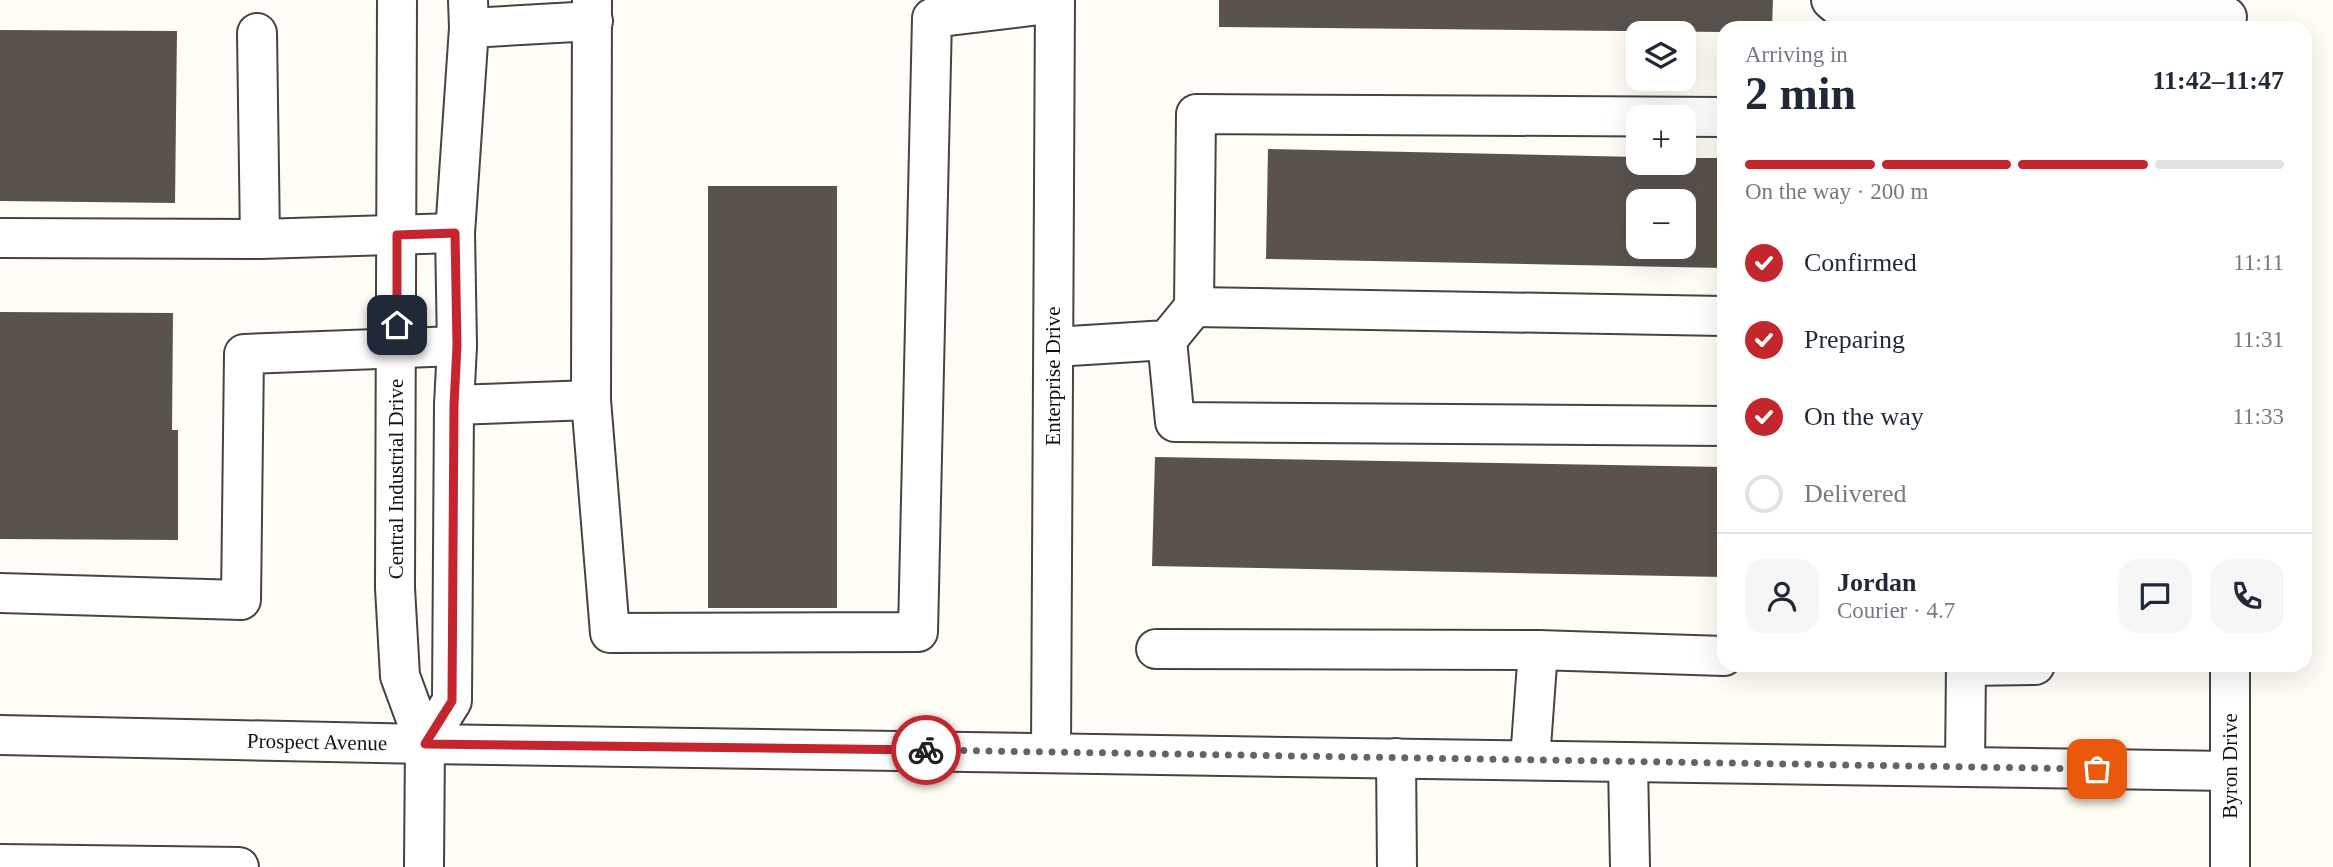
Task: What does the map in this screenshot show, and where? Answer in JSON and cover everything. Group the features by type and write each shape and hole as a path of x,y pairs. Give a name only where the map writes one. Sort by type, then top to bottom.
{"street":[{"name":"Central Industrial Drive","path":"397,0 395,588 400,676 425,744 424,867"},
{"path":"1831,0 1849,15 2227,15"},
{"path":"425,744 452,701 454,405 457,346 455,233 468,14 593,11 591,400 610,632 918,632 932,9 1055,2"},
{"name":"Enterprise Drive","path":"1051,752 1055,2"},
{"path":"257,33 260,239"},
{"path":"1717,117 1196,114 1194,307 1167,340 1175,422 1717,426"},
{"path":"0,238 260,239 455,233"},
{"path":"1194,307 1717,316"},
{"path":"1054,347 1167,340"},
{"path":"0,593 241,600 244,354 457,346"},
{"path":"454,405 591,400"},
{"path":"1156,649 1538,650 1717,656"},
{"path":"1530,760 1538,650"},
{"path":"1965,767 1966,672"},
{"name":"Byron Drive","path":"2230,672 2230,867"},
{"name":"Prospect Avenue","path":"0,735 425,744 2230,771"},
{"path":"1396,758 1397,867"},
{"path":"1628,763 1630,867"},
{"path":"0,864 239,867"}],"building":[{"path":"1219,0 1773,0 1772,21 1717,21 1717,32 1696,32 1696,21 1626,21 1626,31 1219,27"},
{"path":"0,30 177,31 175,203 0,201"},
{"path":"1268,149 1626,157 1626,175 1696,175 1696,158 1717,158 1717,268 1266,259"},
{"path":"708,186 837,186 837,608 708,608"},
{"path":"0,312 173,313 172,430 178,430 178,540 0,539"},
{"path":"1155,457 1717,467 1717,577 1152,566"}],"way so far":[{"path":"926,750 2097,769"}],"route":[{"path":"397,325 397,235 455,233 457,346 454,405 452,701 425,744 926,750"}]}
